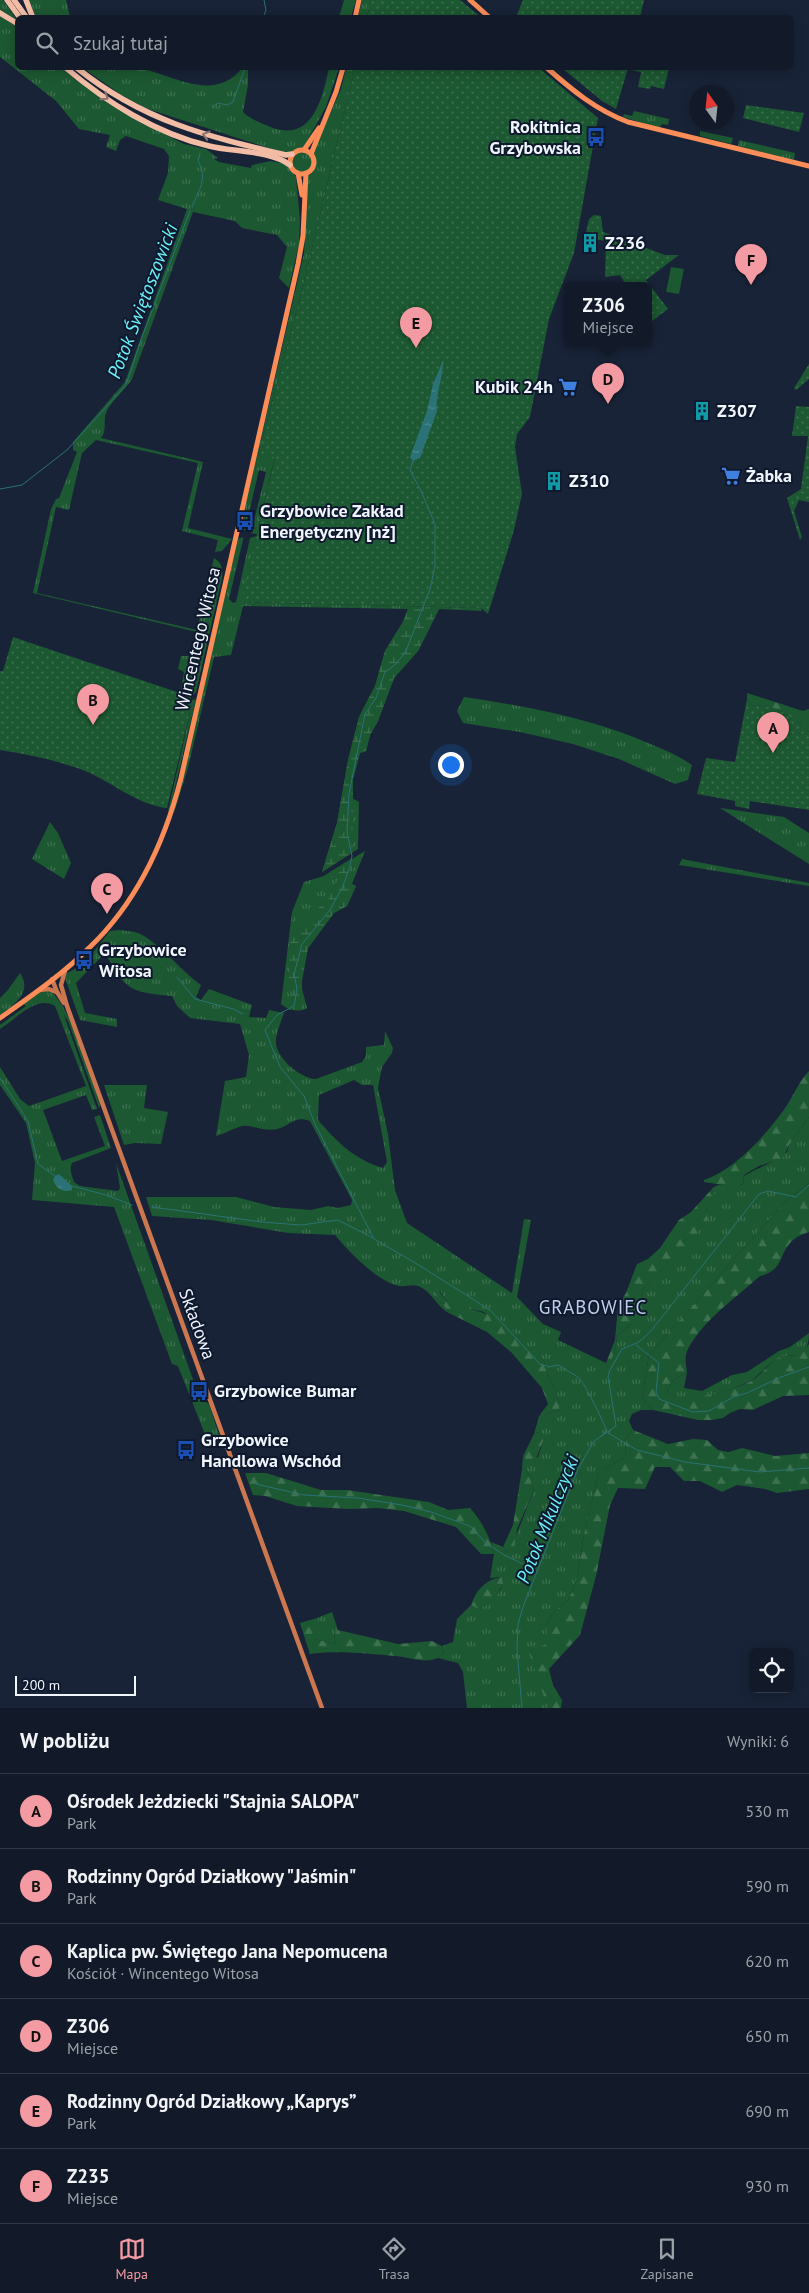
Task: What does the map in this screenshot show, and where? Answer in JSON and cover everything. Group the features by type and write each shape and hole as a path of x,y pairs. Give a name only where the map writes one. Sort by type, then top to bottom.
{"highway":[{"path":"7,0 18,15"},
{"path":"14,0 25,15"},
{"path":"26,0 33,15"},
{"path":"0,13 15,22"},
{"path":"69,70 115,103 176,136 207,146 274,158 290,165"},
{"path":"80,70 126,102 172,124 234,143 286,155 292,154"}],"main road":[{"path":"356,15 359,0"},
{"path":"470,0 487,15"},
{"path":"323,121 304,150 292,154 290,165 298,173 306,173 313,165 311,154 336,92 342,70"},
{"path":"549,70 595,106 628,122 809,166"},
{"path":"304,150 311,154"},
{"name":"Wincentego Witosa","path":"298,173 303,204"},
{"name":"Wincentego Witosa","path":"0,1018 66,969 94,943 128,902 157,849 171,814 298,264 303,236 303,204 306,173"},
{"name":"Składowa","path":"61,994 61,982 66,969"},
{"name":"Składowa","path":"52,979 67,1006 322,1708"},
{"path":"35,992 49,989 61,994"}],"green space":[{"path":"0,0 3,0 15,19 0,10"},
{"path":"29,0 66,0 70,15 35,15"},
{"path":"344,0 356,0 352,15 340,15"},
{"path":"362,0 371,0 367,15 358,15"},
{"path":"371,0 460,0 479,15 367,15"},
{"path":"523,0 644,0 640,15 517,15"},
{"path":"0,16 15,26 15,69 0,57"},
{"path":"17,70 64,70 134,118 184,144 206,149 218,158 214,159 219,162 251,168 252,165 271,161 286,164 296,177 300,220 299,244 289,288 279,278 287,247 277,235 242,228 235,221 193,212 132,379 109,408 101,438 203,462 188,528 232,539 222,551 215,552 218,540 182,531 198,463 96,440 82,453 69,510 56,507 37,593 197,630 214,558 221,566 222,578 196,692 190,699 180,696 184,672 178,669 181,656 193,656 197,632 33,593 51,509 56,499 59,498 77,452 73,450 73,442 125,382 187,209 158,200 168,173 169,156 164,149 126,136 120,140 116,151 106,147 110,135 79,129 56,101"},
{"path":"86,70 147,70 192,84 206,85 219,84 231,79 240,70 248,70 248,85 243,112 268,126 283,130 295,130 304,125 318,106 329,70 338,70 326,107 306,143 302,148 286,153 286,151 284,153 145,108 120,94"},
{"path":"346,70 355,70 302,290 258,456 275,456 257,534 251,533 266,472 259,470 243,532 241,531 244,512 304,253 308,176 314,168 315,162 313,152 341,89"},
{"path":"355,70 541,70 598,118 574,253 549,319 530,417 517,434 515,447 522,494 514,530 488,614 481,608 241,602 275,457 258,456 302,290"},
{"path":"564,70 627,70 616,109 602,101"},
{"path":"632,70 669,70 664,89 651,86 650,89 638,87 641,72"},
{"path":"746,105 804,113 799,132 743,118"},
{"path":"634,111 669,119 668,125 662,124 659,128 623,117 624,114 632,116"},
{"path":"700,131 733,138 731,144 700,136"},
{"path":"739,140 795,153 794,160 738,146"},
{"path":"302,152 309,155 312,162 309,169 302,172 295,169 292,162 295,155"},
{"path":"594,215 601,216 603,232 665,255 679,255 646,280 648,282 624,282 620,275 605,277 606,241 585,238 589,219"},
{"path":"671,267 684,269 679,294 666,292"},
{"path":"652,288 668,309 652,321"},
{"path":"809,364 809,379 796,390 794,388"},
{"path":"796,406 809,407 809,502 799,500 794,511 802,537 800,540 787,498 801,489 808,436 792,436"},
{"path":"257,536 242,602 481,608 482,611 439,609 418,651 394,678 378,721 370,735 366,751 360,753 353,779 352,798 359,802 358,849 322,872 337,823 348,760 359,717 375,686 385,651 403,622 408,609 243,606 231,655 214,657 188,768 173,816 238,539 243,537 229,599 233,603 236,602 250,538"},
{"path":"408,609 439,609 418,651 394,678 378,721 370,735 366,751 360,753 353,779 353,852 322,872 337,823 348,760 359,717 375,686 385,651 403,622"},
{"path":"13,637 180,693 181,696 193,700 167,808 138,799 90,773 68,765 0,750 0,671 3,671"},
{"path":"747,693 803,711 809,709 809,732 776,709 753,706 747,699"},
{"path":"464,697 552,713 615,730 672,753 692,765 688,780 675,784 619,759 573,744 520,732 463,723 457,711"},
{"path":"196,699 170,809 168,811 193,700"},
{"path":"747,699 753,706 769,707 784,712 809,732 809,810 750,801 749,809 735,806 735,801 697,794 706,758 735,762"},
{"path":"720,808 784,817 809,833 809,864"},
{"path":"50,822 58,833 71,863 64,879 32,859"},
{"path":"365,851 352,884 356,886 347,906 334,913 308,948 302,976 302,989 307,1008 297,1011 287,1008 281,1004 292,912 304,882 324,876"},
{"path":"352,858 347,881 356,886 347,906 334,913 308,948 297,1009 289,1010 292,993 289,977 290,944 299,925 309,924 319,907 328,900 338,878 324,876"},
{"path":"682,859 809,883 809,886 679,865"},
{"path":"110,931 136,932 154,943 201,985 196,997 201,1000 209,989 252,1005 249,1017 266,1018 269,1010 284,1013 278,1028 276,1044 286,1062 304,1076 316,1079 362,1062 366,1056 366,1047 384,1045 385,1031 393,1048 392,1053 382,1067 378,1088 388,1134 395,1190 407,1223 512,1293 524,1219 531,1220 517,1297 543,1324 561,1332 558,1340 606,1363 606,1370 615,1352 617,1336 630,1326 638,1316 642,1305 643,1289 706,1221 713,1193 711,1190 718,1185 739,1186 743,1184 744,1176 782,1156 787,1152 789,1145 809,1117 809,1183 784,1203 649,1355 642,1398 653,1410 641,1410 632,1414 629,1421 633,1430 626,1439 625,1457 599,1472 584,1534 577,1579 569,1599 553,1613 547,1624 548,1708 467,1708 463,1672 458,1663 438,1658 444,1653 442,1646 453,1642 457,1619 471,1605 478,1609 496,1596 503,1583 502,1577 490,1578 494,1554 491,1542 503,1547 507,1552 511,1545 534,1490 526,1468 522,1469 523,1456 526,1463 538,1457 543,1442 539,1432 534,1434 539,1416 560,1410 556,1390 548,1377 544,1361 484,1312 471,1309 467,1303 448,1303 440,1291 433,1294 451,1314 446,1312 423,1288 416,1285 399,1286 382,1279 355,1257 335,1235 288,1233 211,1220 152,1216 146,1197 236,1197 274,1207 311,1210 328,1206 338,1208 351,1205 352,1200 310,1121 300,1119 272,1130 242,1126 216,1136 225,1081 246,1077 249,1055 240,1024 190,1018 177,1006 172,996 146,993 130,987 118,975 105,953 76,983 85,1013 117,1019 117,1027 80,1020 65,978 67,973 86,960","holes":["354,1080 362,1085 373,1085 387,1162 383,1168 355,1155 318,1120 319,1095"]},
{"path":"20,973 24,986 23,992 11,1007 0,1015 0,998"},
{"path":"49,991 65,1009 86,1060 100,1104 99,1108 68,1021 64,1015 97,1109 92,1110 86,1095 43,1110 62,1161 105,1146 94,1117 100,1115 111,1148 72,1163 71,1170 74,1182 80,1186 118,1191 120,1188 116,1163 200,1399 209,1404 220,1438 218,1442 208,1442 178,1366 172,1364 114,1207 32,1200 35,1163 26,1123 0,1085 0,1067 20,1099 29,1106 86,1086 55,1006 41,1003 26,1010 0,1029 0,1025 26,1006 23,1004 40,992"},
{"path":"809,1071 809,1117 789,1145 783,1158 759,1166 744,1175 743,1184 736,1187 704,1182 704,1180 716,1175 738,1160 758,1141 783,1111"},
{"path":"104,1085 147,1085 144,1108 168,1112 161,1144 135,1143 124,1145"},
{"path":"809,1183 809,1232 791,1243 776,1268 770,1273 760,1276 711,1319 695,1338 686,1354 687,1372 673,1381 667,1391 674,1395 695,1397 719,1393 741,1386 753,1380 776,1359 795,1355 804,1350 809,1344 809,1395 783,1396 753,1410 740,1409 723,1418 712,1420 698,1420 653,1410 642,1398 649,1355 784,1203"},
{"path":"711,1190 716,1196 711,1201 707,1221 643,1289 642,1315 617,1336 615,1352 606,1371 606,1363 615,1340 618,1306 626,1293 637,1264 648,1259 660,1248 679,1220 691,1212"},
{"path":"435,1291 439,1291 448,1303 467,1303 471,1305 471,1309 499,1318 544,1361 548,1377 556,1390 560,1410 539,1416 548,1404 542,1388 511,1352 487,1332 451,1314 433,1294"},
{"path":"809,1333 806,1349 802,1353 780,1357 755,1377 740,1386 696,1398 675,1396 667,1391 673,1381 687,1372 684,1388 702,1391 732,1375 747,1372 779,1351 790,1347"},
{"path":"633,1430 668,1444 693,1439 707,1440 718,1450 729,1452 742,1448 775,1456 809,1453 809,1489 777,1493 765,1489 737,1485 722,1492 700,1481 684,1481 670,1467 655,1467 645,1489 618,1488 610,1505 596,1576 580,1635 549,1669 553,1685 562,1700 561,1708 548,1708 529,1653 546,1644 547,1624 553,1613 569,1599 577,1579 584,1534 599,1472 625,1457 626,1439"},
{"path":"539,1432 544,1439 534,1464 526,1464 523,1456 534,1434"},
{"path":"526,1468 534,1490 517,1529 514,1549 507,1552 503,1547 513,1525 522,1469"},
{"path":"245,1473 266,1473 321,1490 347,1490 429,1502 448,1510 470,1508 485,1530 494,1554 481,1554 456,1527 404,1511 378,1508 348,1509 297,1506 265,1496 253,1495"},
{"path":"502,1577 503,1584 492,1603 478,1609 471,1605 482,1586 491,1580"},
{"path":"332,1612 338,1630 334,1635 336,1644 314,1639 311,1633 321,1627 317,1618"},
{"path":"317,1618 322,1627 312,1633 314,1639 336,1644 334,1635 338,1630 398,1644 432,1641 442,1646 444,1653 433,1660 353,1653 330,1652 310,1654 300,1623"}],"water":[{"path":"443,361 437,411 420,458 413,461 410,457 427,411 433,384"},
{"path":"59,1174 72,1186 72,1190 63,1191 56,1186 53,1180"}],"waterway":[{"path":"264,0 266,10 264,15"},
{"path":"213,107 218,103 227,105 233,102 244,70"},
{"name":"Potok Świętoszowicki","path":"192,207 200,190 202,179 201,167 198,161 200,153"},
{"name":"Potok Świętoszowicki","path":"0,489 22,485 67,450 126,385 142,337 190,211"},
{"path":"413,461 410,470 435,524 435,566 430,589 406,651 396,664 385,672 376,698 365,714 349,794 347,832 352,856 343,886 330,910 302,944 294,974 297,989 294,1006 277,1015 265,1030 280,1067 304,1096 315,1124 374,1239 490,1310 540,1364 549,1367 558,1365 579,1378 589,1394 606,1430 602,1436"},
{"path":"177,977 195,999 233,1009 243,1014"},
{"path":"0,1078 28,1121 38,1164 55,1176"},
{"name":"Potok Mikulczycki","path":"522,1708 517,1650 518,1624 578,1469 594,1441 616,1426 608,1376 610,1370 622,1349 639,1342 651,1331 759,1194 768,1191 796,1197 809,1185"},
{"path":"72,1186 106,1195 132,1205"},
{"path":"152,1207 262,1222 301,1225 338,1220 373,1238"},
{"path":"636,1345 659,1363 656,1392 659,1399 693,1412 709,1411 733,1397 809,1367"},
{"path":"608,1433 637,1450 685,1462 760,1472 809,1468"},
{"path":"256,1484 304,1495 358,1498 431,1512 470,1526 485,1542 504,1555 538,1571"}],"place":[{"name":"Rokitnica Grzybowska","path":"596,137"},
{"name":"Z236","path":"590,243"},
{"name":"Z235","path":"751,285"},
{"name":"Rodzinny Ogród Działkowy „Kaprys”","path":"416,348"},
{"name":"Kubik 24h","path":"568,387"},
{"name":"Z306","path":"608,404"},
{"name":"Z307","path":"702,411"},
{"name":"Żabka","path":"731,476"},
{"name":"Z310","path":"554,481"},
{"name":"Grzybowice Zakład Energetyczny [nż]","path":"245,521"},
{"name":"Rodzinny Ogród Działkowy \"Jaśmin\"","path":"93,725"},
{"name":"Ośrodek Jeżdziecki \"Stajnia SALOPA\"","path":"773,753"},
{"name":"Kaplica pw. Świętego Jana Nepomucena","path":"107,914"},
{"name":"Grzybowice Witosa","path":"84,960"},
{"name":"Grzybowice Bumar","path":"199,1391"},
{"name":"Grzybowice Handlowa Wschód","path":"186,1450"}],"district":[{"name":"GRABOWIEC","path":"593,1307"}]}
